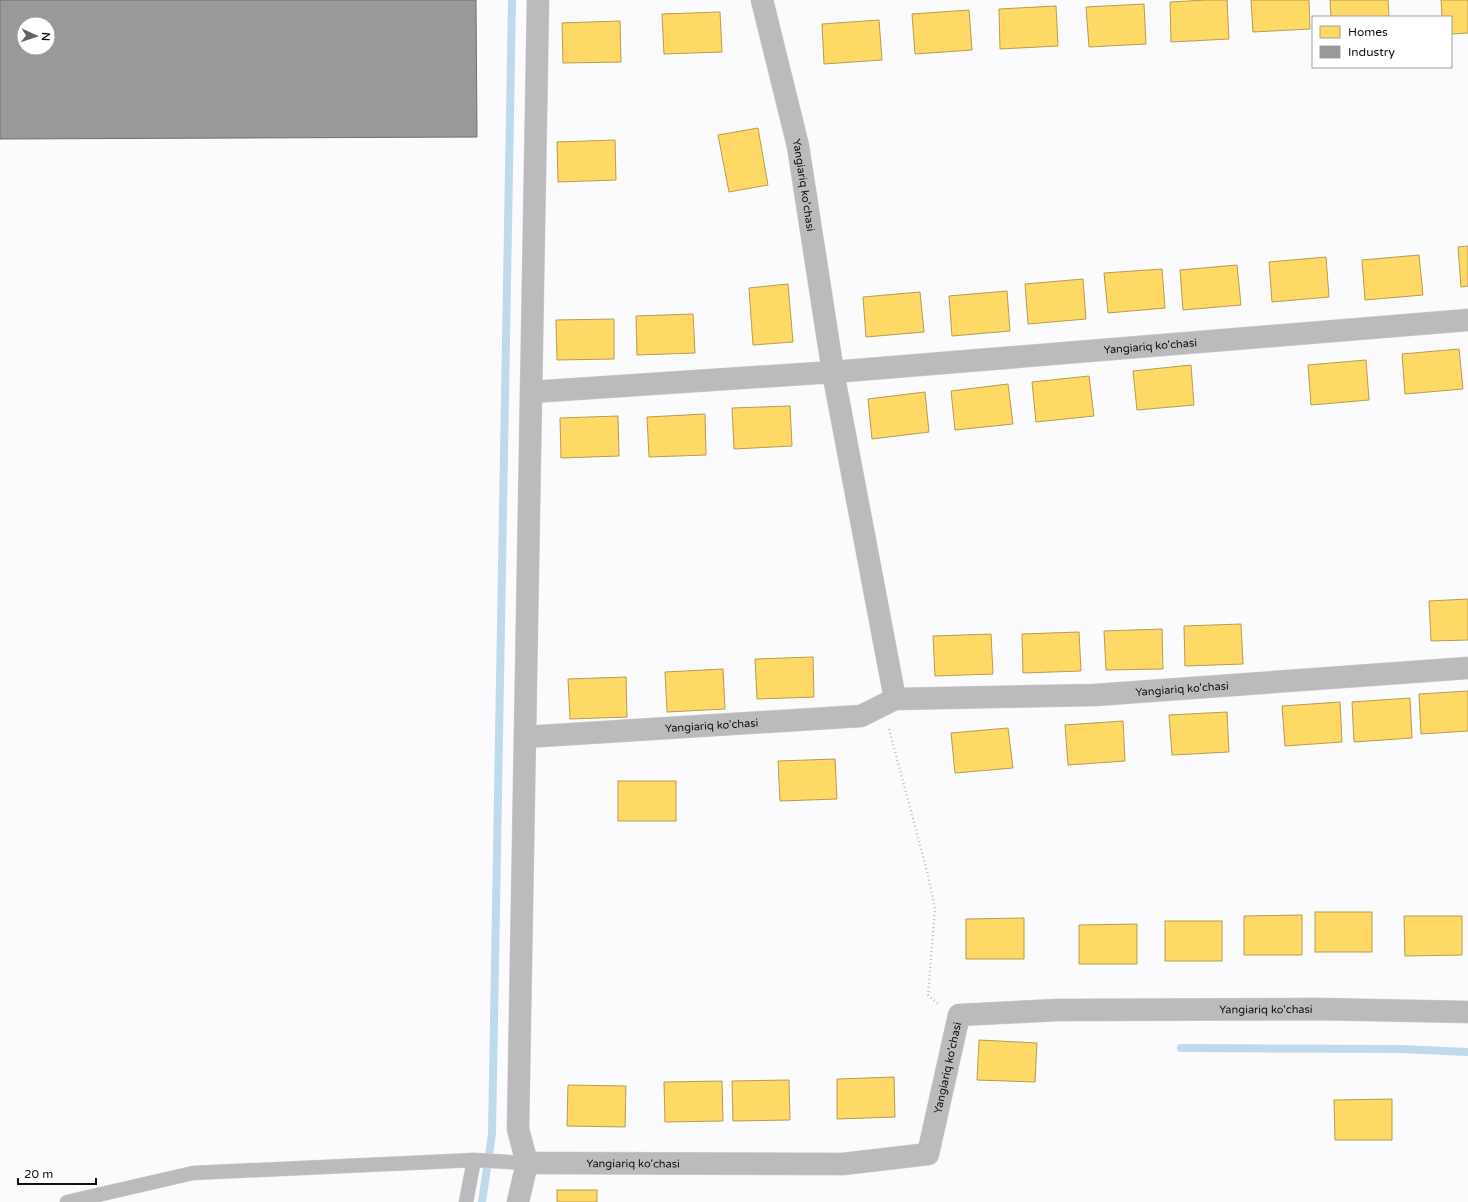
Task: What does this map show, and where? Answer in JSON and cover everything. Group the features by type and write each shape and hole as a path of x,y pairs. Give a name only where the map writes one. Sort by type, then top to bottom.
{"street":[{"path":"518,1202 527,1163 518,1129 538,0"},
{"name":"Yangiariq ko'chasi","path":"762,0 798,146 832,372 889,702"},
{"name":"Yangiariq ko'chasi","path":"531,392 832,372 1468,320"},
{"name":"Yangiariq ko'chasi","path":"525,737 861,716 889,702 1095,695 1468,668"},
{"name":"Yangiariq ko'chasi","path":"527,1163 843,1164 928,1154 959,1016 1058,1010 1318,1008 1468,1012"}],"lane":[{"path":"67,1202 193,1173 474,1160 527,1163"},
{"path":"466,1202 474,1160"}],"path":[{"path":"889,702 935,909 928,995 942,1007 959,1016"}],"building: Homes":[{"path":"1227,0 1229,39 1171,42 1170,2"},
{"path":"1251,0 1309,0 1310,29 1253,32"},
{"path":"1330,0 1388,0 1389,16 1331,16"},
{"path":"1441,0 1468,0 1468,33 1452,34 1452,16 1442,16"},
{"path":"1144,4 1146,44 1089,47 1086,7"},
{"path":"1056,6 1058,46 1000,49 999,9"},
{"path":"969,10 972,50 915,54 912,14"},
{"path":"720,12 722,52 664,54 662,14"},
{"path":"879,20 882,60 824,64 822,24"},
{"path":"620,21 621,62 563,63 562,23"},
{"path":"758,128 768,185 729,192 718,135"},
{"path":"615,140 616,180 558,182 557,142"},
{"path":"1468,246 1468,286 1461,287 1458,247"},
{"path":"1419,255 1423,295 1365,300 1362,260"},
{"path":"1326,257 1329,297 1272,302 1269,262"},
{"path":"1237,265 1241,305 1183,310 1180,270"},
{"path":"1162,269 1165,308 1108,313 1104,273"},
{"path":"1083,279 1086,319 1028,324 1025,284"},
{"path":"788,284 793,342 753,345 749,288"},
{"path":"1007,291 1010,331 952,336 949,296"},
{"path":"920,292 924,332 866,337 863,297"},
{"path":"693,314 695,353 637,355 636,316"},
{"path":"614,319 614,359 557,360 556,320"},
{"path":"1459,349 1463,389 1405,394 1402,354"},
{"path":"1366,360 1369,400 1311,405 1308,365"},
{"path":"1191,365 1194,405 1137,410 1133,371"},
{"path":"1089,376 1094,416 1036,422 1032,382"},
{"path":"1008,384 1013,424 955,430 951,391"},
{"path":"925,392 929,432 872,439 868,399"},
{"path":"790,406 792,446 734,449 732,408"},
{"path":"705,414 706,455 649,457 647,417"},
{"path":"618,416 619,456 561,458 560,418"},
{"path":"1468,599 1468,640 1431,641 1429,601"},
{"path":"1241,624 1243,664 1185,666 1184,626"},
{"path":"1162,629 1163,669 1106,670 1104,631"},
{"path":"1079,632 1081,671 1023,673 1022,634"},
{"path":"991,634 993,674 935,676 933,636"},
{"path":"813,657 814,697 757,699 755,659"},
{"path":"723,669 725,709 667,712 665,672"},
{"path":"626,677 627,717 570,719 568,679"},
{"path":"1468,691 1468,731 1421,734 1419,694"},
{"path":"1410,698 1412,738 1354,742 1352,702"},
{"path":"1340,702 1342,742 1285,746 1282,706"},
{"path":"1227,712 1229,752 1172,755 1169,715"},
{"path":"1123,721 1125,761 1068,765 1065,725"},
{"path":"1008,728 1013,768 955,773 951,733"},
{"path":"835,759 837,799 780,801 778,761"},
{"path":"618,781 676,781 676,821 618,821"},
{"path":"1315,912 1372,912 1372,952 1315,952"},
{"path":"1302,915 1302,955 1244,955 1244,916"},
{"path":"1404,916 1462,916 1462,955 1405,956"},
{"path":"1024,918 1024,959 966,959 966,919"},
{"path":"1165,921 1222,921 1222,961 1165,961"},
{"path":"1137,924 1137,964 1079,964 1079,925"},
{"path":"979,1040 1037,1043 1035,1082 977,1080"},
{"path":"894,1077 895,1117 837,1119 837,1079"},
{"path":"789,1080 790,1120 733,1121 732,1081"},
{"path":"722,1081 723,1121 665,1122 664,1082"},
{"path":"568,1085 626,1086 625,1127 567,1126"},
{"path":"1392,1099 1392,1140 1335,1140 1334,1100"},
{"path":"557,1190 597,1190 597,1202 557,1202"}],"building: Industry":[{"path":"0,0 476,0 477,137 0,139"}],"waterway":[{"path":"482,1202 492,1134 512,0"},
{"path":"1181,1048 1401,1049 1468,1052"}]}
